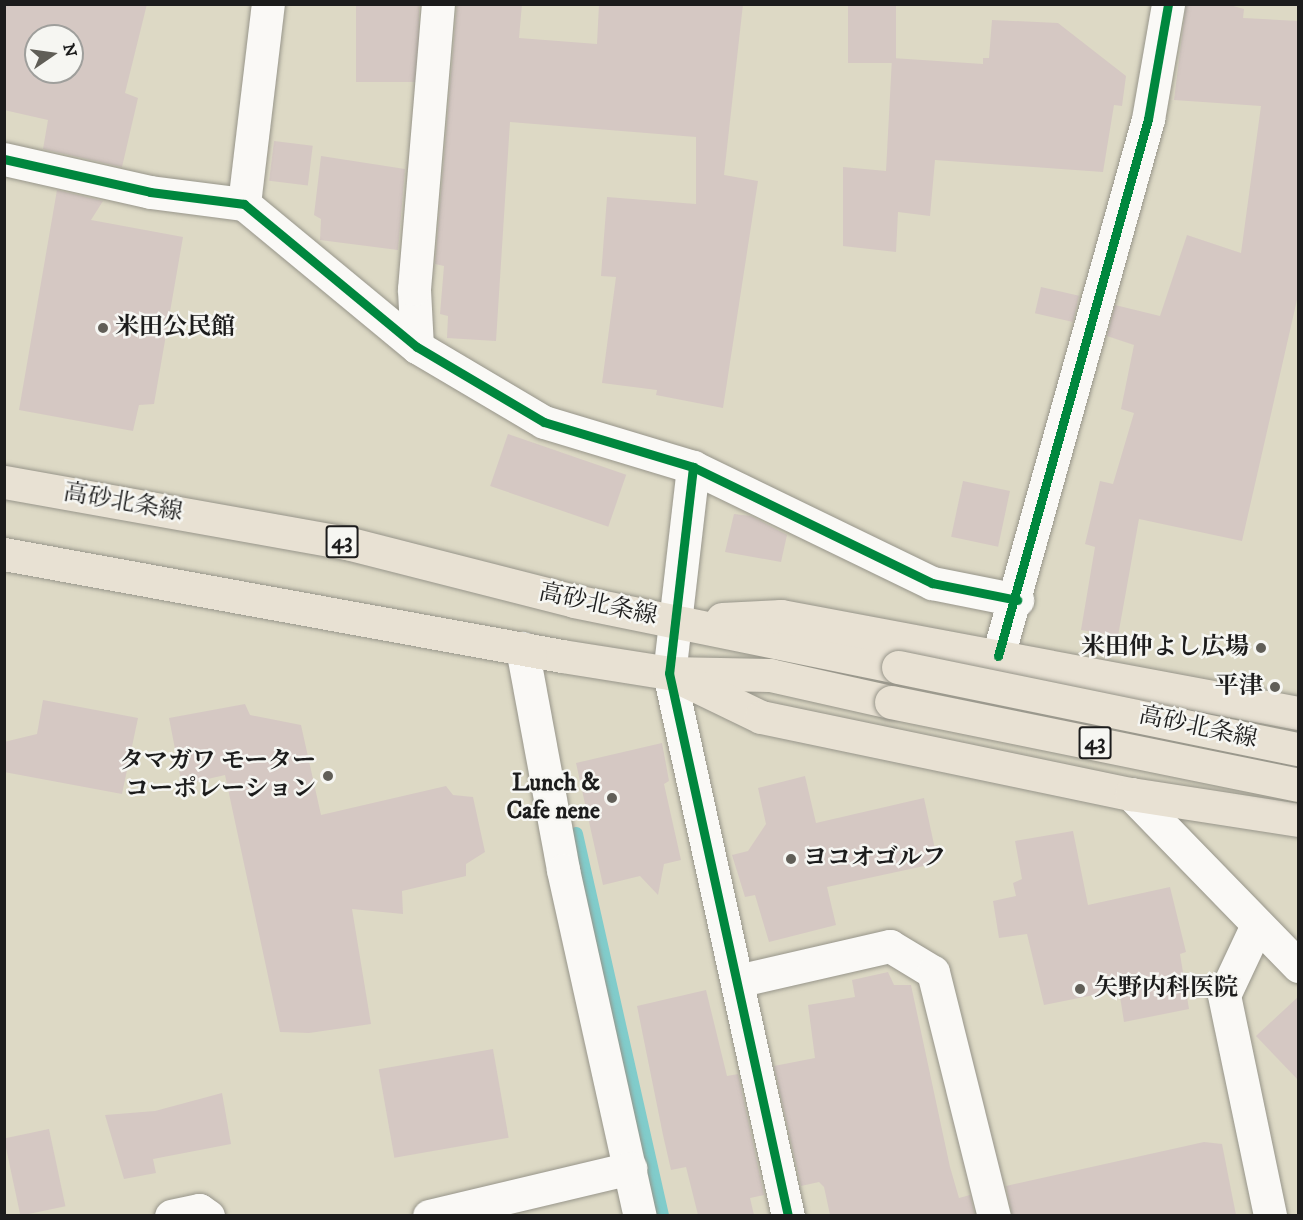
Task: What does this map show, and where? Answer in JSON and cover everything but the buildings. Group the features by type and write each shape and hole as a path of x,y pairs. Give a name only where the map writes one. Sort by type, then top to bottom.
{"main road":[{"name":"高砂北条線","path":"4,482 347,543 574,601 1299,749"},
{"name":"高砂北条線","path":"4,554 669,673 770,675 891,702 1299,785"},
{"path":"675,621 781,616 1299,713"},
{"path":"669,673 761,717 1131,794 1299,820"}],"street":[{"path":"244,204 268,4"},
{"path":"417,347 414,289 438,4"},
{"path":"998,656 1017,600 1148,119 1168,4"},
{"path":"4,159 150,192 244,204 417,347 544,422 693,467 932,583 1017,600"},
{"path":"693,467 669,673 788,1215"},
{"path":"522,648 563,870 640,1215"},
{"path":"1131,794 1299,966"},
{"path":"1257,925 1224,995 1270,1215"},
{"path":"737,981 890,946 933,972 994,1215"},
{"path":"429,1215 630,1168"},
{"path":"171,1215 199,1210 208,1215"}],"waterway":[{"path":"576,834 662,1216"}],"cycle path":[{"path":"998,656 1148,119 1168,4"},
{"path":"4,159 150,192 244,204 417,347 544,422 693,467 932,583 1017,600"},
{"path":"693,467 669,673 788,1216"}],"place":[{"name":"米田公民館","path":"103,328"},
{"name":"米田仲よし広場","path":"1261,648"},
{"name":"平津","path":"1275,687"},
{"name":"タマガワ モーター コーポレーション","path":"328,776"},
{"name":"Lunch & Cafe nene","path":"612,798"},
{"name":"ヨコオゴルフ","path":"791,859"},
{"name":"矢野内科医院","path":"1080,989"}]}
